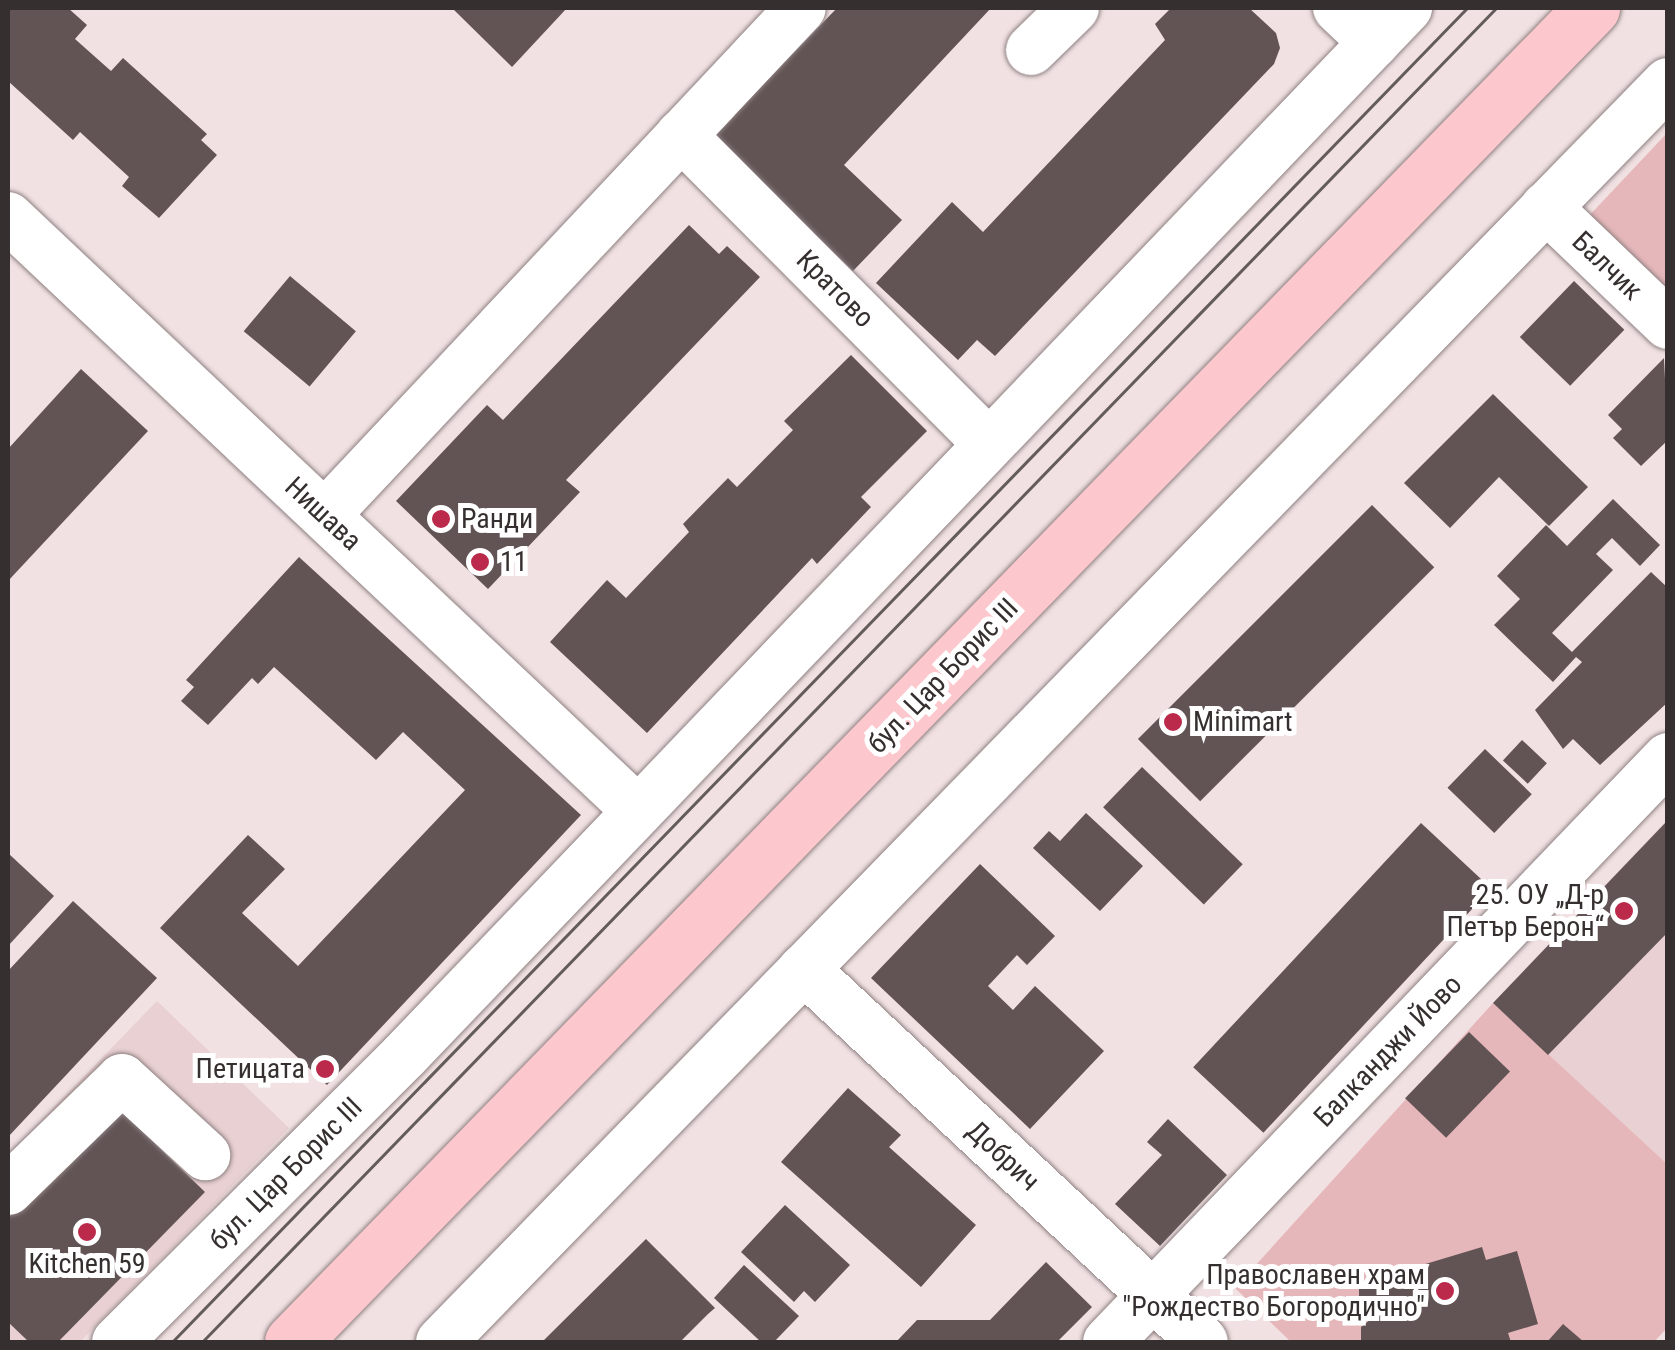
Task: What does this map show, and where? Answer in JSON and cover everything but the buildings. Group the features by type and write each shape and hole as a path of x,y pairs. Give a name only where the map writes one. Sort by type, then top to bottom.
{"main road":[{"name":"бул. Цар Борис III","path":"292,1342 1592,8"}],"street":[{"path":"324,514 802,8"},
{"path":"1031,50 1074,8"},
{"path":"1338,8 1391,24"},
{"name":"бул. Цар Борис III","path":"117,1342 638,811 1391,24"},
{"path":"441,1342 1668,82"},
{"name":"Кратово","path":"681,135 990,444"},
{"name":"Балчик","path":"1546,207 1668,324"},
{"name":"Нишава","path":"8,217 638,811"},
{"name":"Балканджи Йово","path":"1108,1342 1668,758"},
{"name":"Добрич","path":"804,969 1203,1342"},
{"path":"8,1190 122,1080 205,1155"}],"shaded area":[{"path":"1667,133 1667,294 1587,218"},
{"name":"25. ОУ „Д-р Петър Берон“","path":"1667,820 1667,1165 1493,1003"},
{"path":"157,1001 289,1128 80,1342 8,1342 8,1155"},
{"path":"1493,1003 1667,1164 1667,1328 1654,1342 1291,1342 1235,1288"}],"tram line":[{"path":"172,1342 1467,8"},
{"path":"202,1342 1496,8"}],"place":[{"name":"Ранди","path":"441,519"},
{"name":"11","path":"480,562"},
{"name":"Minimart","path":"1173,722"},
{"name":"25. ОУ „Д-р Петър Берон“","path":"1624,911"},
{"name":"Петицата","path":"325,1069"},
{"name":"Kitchen 59","path":"87,1232"},
{"name":"Православен храм \"Рождество Богородично\"","path":"1445,1291"}]}
